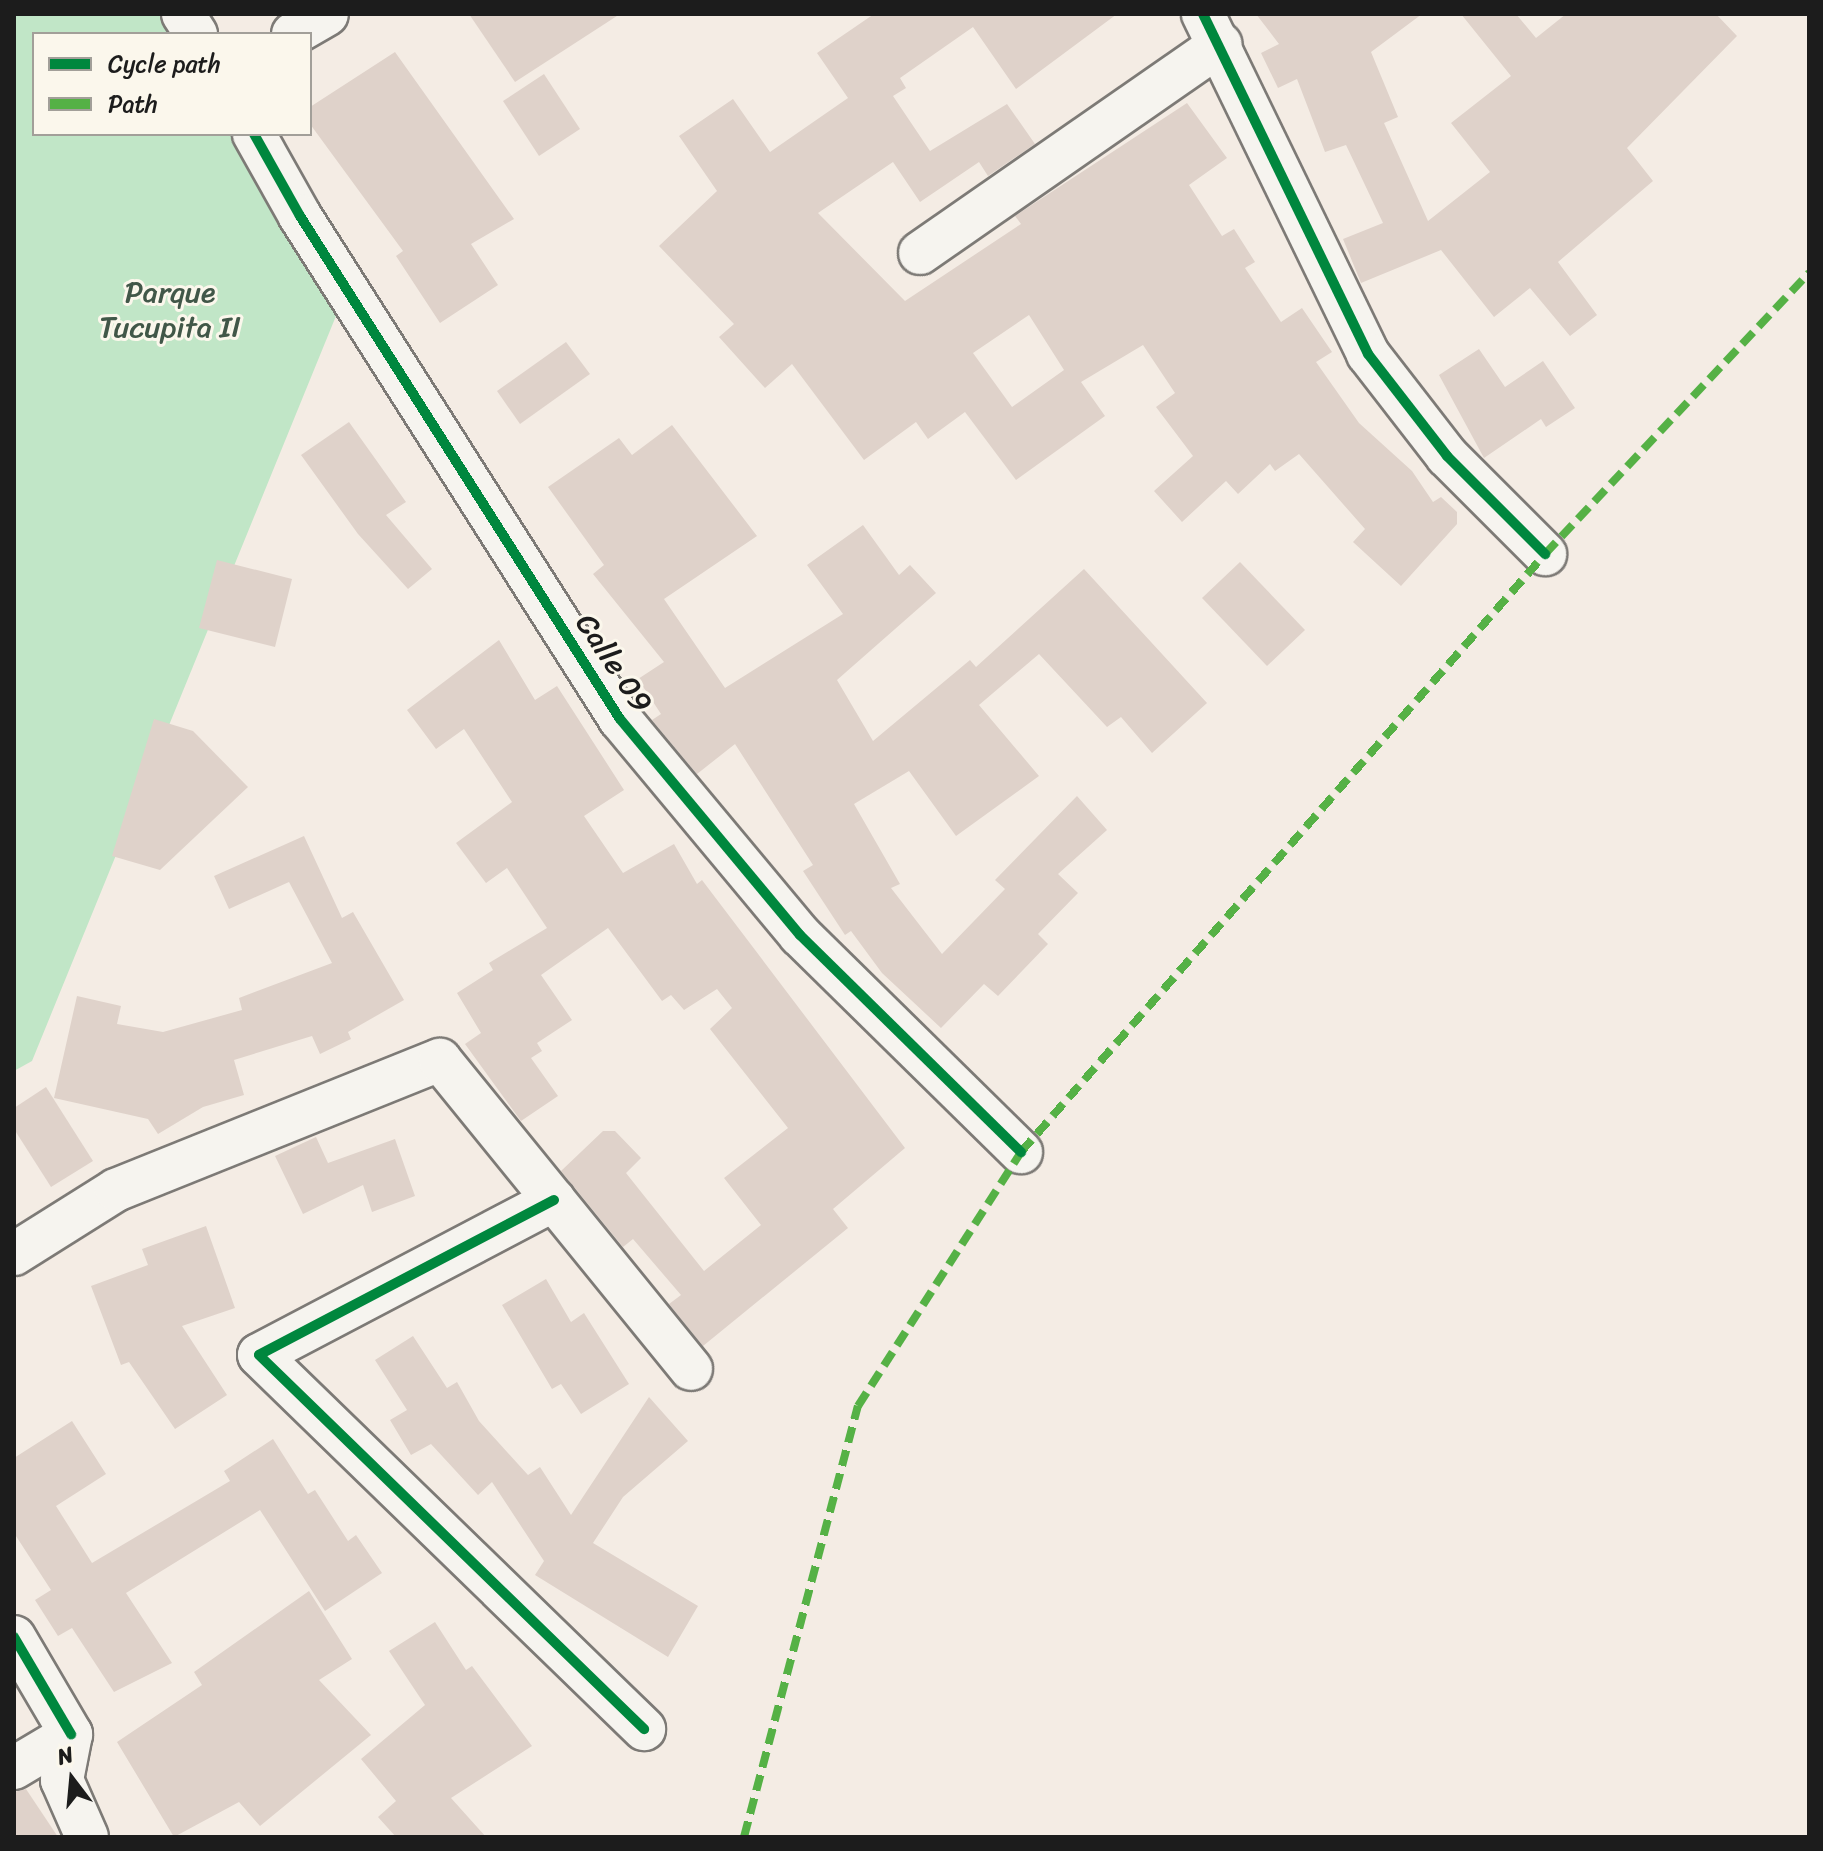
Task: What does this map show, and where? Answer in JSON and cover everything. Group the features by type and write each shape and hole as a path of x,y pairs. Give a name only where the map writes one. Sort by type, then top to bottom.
{"street":[{"path":"183,14 195,32"},
{"path":"296,32 327,14"},
{"path":"920,253 1212,29 1368,354 1447,456 1545,554"},
{"name":"Calle 09","path":"255,136 620,719 800,935 1021,1152"},
{"path":"14,1254 116,1190 440,1060 691,1369"},
{"path":"554,1200 259,1355 644,1729"},
{"path":"14,1637 71,1734 62,1780 87,1837"},
{"path":"14,1768 71,1734"}],"green space":[{"name":"Parque Tucupita II","path":"14,14 159,14 172,32 32,32 32,136 242,136 347,289 32,1061 14,1071"}],"building":[{"path":"469,14 620,14 515,82"},
{"path":"874,14 1117,14 1016,89 973,27 900,78 906,88 893,96 930,151 1007,104 1035,144 988,176 979,162 920,202 893,162 818,213 905,301 1021,224 1015,216 1187,103 1227,158 1189,185 1222,236 1234,229 1255,262 1245,268 1281,322 1302,308 1332,352 1316,362 1359,423 1412,471 1433,502 1441,497 1457,512 1457,524 1401,586 1353,542 1365,529 1299,454 1275,471 1270,464 1238,494 1226,481 1182,522 1154,491 1193,456 1156,407 1175,393 1143,345 1081,382 1105,416 1016,480 965,412 928,439 916,422 864,460 792,364 765,388 719,337 734,324 659,246 717,191 679,136 733,99 770,152 848,98 817,53","holes":["1029,315 1064,370 1012,407 973,353"]},
{"path":"1256,14 1422,14 1371,52 1398,117 1384,123 1428,221 1490,172 1451,123 1511,76 1461,14 1516,14 1536,38 1566,14 1716,14 1737,36 1627,148 1653,181 1558,262 1597,315 1570,336 1530,288 1494,317 1441,250 1361,283 1343,239 1383,223 1346,145 1325,152 1297,79 1278,88 1261,53 1279,44"},
{"path":"395,52 514,219 471,244 498,285 440,323 396,256 403,251 312,127 312,106"},
{"path":"544,74 580,129 539,156 503,101"},
{"path":"566,342 590,374 520,424 497,391"},
{"path":"1479,349 1505,387 1543,361 1575,408 1546,427 1541,419 1484,458 1439,375"},
{"path":"349,422 406,502 386,515 432,569 408,589 358,534 301,455"},
{"path":"672,425 757,536 664,599 725,688 843,614 807,565 863,525 899,575 910,565 936,593 837,680 873,741 970,660 976,667 1084,569 1207,703 1152,753 1121,717 1107,727 1039,654 979,705 1039,776 956,836 909,771 854,804 900,884 891,888 942,954 1005,889 995,880 1077,796 1107,830 1058,874 1078,893 1038,934 1048,944 998,996 984,984 941,1028 882,973 851,931 845,935 803,871 813,865 735,744 697,774 652,720 661,714 638,679 664,662 593,574 604,565 548,487 619,438 632,455"},
{"path":"217,560 292,579 275,647 199,628"},
{"path":"1240,562 1305,630 1267,666 1202,598"},
{"path":"499,640 535,700 557,686 624,790 584,816 623,873 674,844 697,884 702,880 905,1148 833,1209 848,1228 703,1346 669,1304 681,1295 633,1239 623,1247 561,1171 603,1131 615,1131 641,1158 626,1173 704,1271 761,1225 724,1178 788,1128 710,1029 732,1008 717,989 684,1010 671,995 662,1001 608,928 541,975 572,1020 537,1043 542,1051 531,1058 558,1096 521,1121 465,1044 481,1033 457,993 493,970 489,963 547,928 507,868 486,883 456,843 512,802 464,729 436,749 407,710"},
{"path":"154,719 193,731 248,787 160,870 112,856"},
{"path":"304,836 342,918 353,912 404,1000 348,1032 351,1039 320,1054 312,1036 234,1060 244,1095 203,1107 158,1134 148,1119 54,1098 77,996 121,1006 117,1024 163,1032 242,1010 239,998 332,963 289,882 229,909 214,876"},
{"path":"46,1087 93,1161 51,1187 14,1129 14,1108"},
{"path":"316,1137 328,1163 395,1139 415,1196 372,1212 363,1185 303,1214 275,1156"},
{"path":"206,1226 235,1308 182,1326 227,1395 175,1429 129,1362 121,1365 91,1286 148,1265 142,1249"},
{"path":"546,1279 571,1322 584,1313 629,1384 581,1414 561,1384 552,1389 502,1305"},
{"path":"413,1336 447,1388 457,1382 479,1421 528,1475 540,1467 571,1515 649,1397 688,1441 623,1497 593,1543 698,1606 668,1657 535,1575 544,1561 492,1482 478,1495 431,1444 411,1455 390,1420 407,1410 375,1360"},
{"path":"72,1421 106,1474 56,1506 92,1563 230,1481 224,1471 273,1439 308,1494 315,1490 348,1541 356,1535 382,1573 325,1611 260,1510 126,1593 172,1663 114,1692 72,1628 58,1636 35,1600 51,1590 14,1533 14,1458"},
{"path":"309,1591 352,1659 319,1680 371,1735 260,1826 239,1802 174,1837 117,1742 202,1685 194,1672"},
{"path":"435,1622 466,1670 472,1666 532,1746 451,1798 486,1837 396,1837 378,1817 396,1801 361,1759 425,1705 389,1651"},
{"path":"26,1789 58,1837 14,1837 14,1792"}],"marked path":[{"path":"744,1837 858,1406 1021,1152 1545,554 1809,273"}],"cycle path":[{"path":"1203,14 1368,354 1447,456 1545,554"},
{"path":"255,136 300,216 620,719 800,935 1021,1152"},
{"path":"554,1200 259,1355 644,1729"},
{"path":"14,1637 71,1734"}]}
